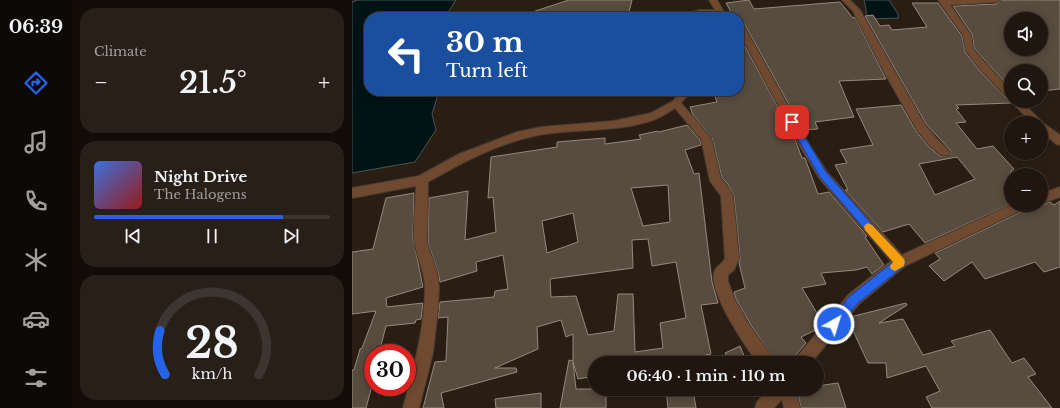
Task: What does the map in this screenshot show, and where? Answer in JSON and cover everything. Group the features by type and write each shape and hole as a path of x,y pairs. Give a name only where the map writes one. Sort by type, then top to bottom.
{"street":[{"path":"712,0 720,12"},
{"path":"846,0 856,10 921,127 932,141 945,152"},
{"path":"942,1 996,0"},
{"path":"942,1 967,35 969,49 1004,90"},
{"path":"703,12 720,12"},
{"path":"744,33 806,148 823,175 900,262"},
{"path":"352,193 422,180 463,157 517,136 541,131 633,122 654,116 676,104 682,96"},
{"path":"676,104 706,138 716,181 722,187 726,196 732,258 729,266 721,272 720,281 736,317 748,337 763,356"},
{"path":"1022,108 1031,116"},
{"path":"1048,132 1060,141"},
{"path":"411,408 425,353 431,309 432,287 430,272 421,243 422,180"},
{"path":"1048,196 1060,192"},
{"path":"807,356 854,299 900,262 1007,212"},
{"path":"763,408 774,396"},
{"path":"789,396 792,408"}],"shaded area":[{"path":"358,0 456,0 448,12 364,12 364,96 437,96 432,114 436,130 415,162 352,173 352,2"},
{"path":"864,0 889,0 898,14 898,18 871,19 866,13"}],"building":[{"path":"569,0 632,0 629,12 532,12"},
{"path":"749,0 754,9 840,2 853,18 855,17 886,79 839,81 854,117 815,122 818,129 803,130 744,23 744,12 731,12 726,3"},
{"path":"1001,0 1060,0 1060,89 1048,90 1048,64 1004,64 1004,81 974,48 972,34 953,6 996,4"},
{"path":"912,3 938,3 962,36 965,52 979,70 1004,96 1004,103 956,105 959,108 956,109 966,122 956,123 977,149 993,146 1004,158 1004,160 1013,168 1004,168 1004,207 925,243 909,224 883,232 845,190 848,190 835,165 847,163 840,150 873,145 856,109 901,105 916,131 927,145 940,156 950,155 951,151 926,124 865,16 873,15 880,26 889,25 892,30 927,27","holes":["957,157 975,179 935,195 919,164"]},
{"path":"744,44 794,137 802,158 805,158 818,194 829,192 867,236 865,237 884,265 872,274 867,267 856,270 821,273 826,284 802,288 823,323 818,329 801,337 806,343 795,356 772,356 752,327 736,299 734,292 745,288 739,263 740,258 734,196 727,183 722,178 712,138 693,115 690,107 717,102 715,96 744,96"},
{"path":"687,125 700,140 701,145 685,150 694,174 699,173 712,282 718,303 701,305 711,354 701,356 588,356 588,377 578,379 573,362 576,389 588,389 588,396 606,396 606,408 560,408 569,360 573,361 573,334 566,337 561,320 537,327 538,349 495,368 516,368 517,372 441,393 444,408 423,408 435,362 446,361 448,317 438,318 440,302 494,297 495,291 508,289 503,255 476,262 477,271 440,282 428,243 429,198 468,191 465,240 496,232 493,197 488,198 491,157 557,147 557,142 605,138 605,144 641,139 639,135","holes":["668,185 670,222 643,226 631,188","573,213 578,242 547,253 542,221","648,239 652,266 676,262 686,318 660,323 663,348 635,352 633,294 618,294 614,331 588,335 576,296 551,297 550,279 633,268 632,240"]},
{"path":"414,193 413,238 423,287 386,298 387,307 423,303 421,319 416,320 415,323 386,326 381,344 364,344 364,396 369,396 366,408 352,408 352,370 354,370 360,349 362,348 376,311 352,314 352,252 373,249 386,198"},
{"path":"1060,201 1060,267 1044,272 1035,262 985,279 972,262 944,281 929,266 940,259 935,253 1021,212 1048,212 1048,203 1050,202 1054,205"},
{"path":"906,303 907,305 879,323 903,319 923,355 955,346 951,341 990,330 1012,363 1024,358 1036,374 1028,377 1052,408 932,408 926,397 940,391 926,366 887,378 886,363 868,363 848,320 850,317"},
{"path":"740,346 744,356 726,356 725,353"},
{"path":"838,383 846,408 801,408 798,396 824,396 824,385"},
{"path":"541,393 541,408 496,408 495,399"},
{"path":"667,396 694,396 696,408 668,408"}],"slow traffic":[{"path":"868,227 900,262 895,266"}],"route":[{"path":"792,122 823,175 870,230 900,262 854,299 834,324"}]}
